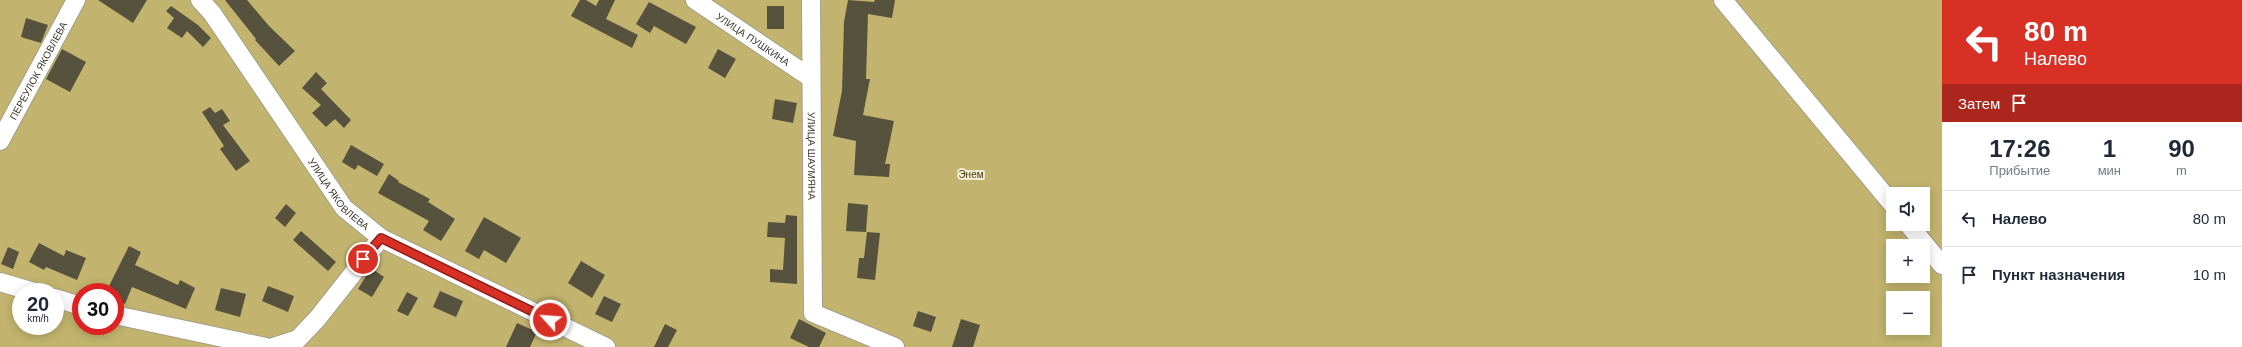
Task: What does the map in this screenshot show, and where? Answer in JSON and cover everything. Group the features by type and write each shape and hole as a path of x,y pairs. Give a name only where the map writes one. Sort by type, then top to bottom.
{"street":[{"name":"ПЕРЕУЛОК ЯКОВЛЕВА","path":"0,141 76,0"},
{"name":"УЛИЦА ЯКОВЛЕВА","path":"200,0 212,12 344,208 381,238 606,347"},
{"name":"УЛИЦА ПУШКИНА","path":"695,0 811,78"},
{"name":"УЛИЦА ШАУМЯНА","path":"811,0 813,313 896,347"},
{"path":"1723,0 1886,197"},
{"path":"1914,231 1942,265"},
{"path":"273,347 298,339 317,319 381,238"},
{"path":"0,282 12,286"},
{"path":"124,317 266,347"}],"green space":[{"name":"Энем","path":"0,0 1942,0 1942,347 0,347"}],"building":[{"path":"98,0 147,0 133,23"},
{"path":"225,0 247,0 269,26 295,51 279,66 255,40 256,39"},
{"path":"580,0 586,0 596,6 599,0 615,0 606,19 638,35 632,48 571,16"},
{"path":"848,0 874,2 875,0 895,0 892,18 868,14 866,79 870,79 863,115 894,121 885,164 890,164 889,177 854,175 856,141 833,136 842,91 844,22"},
{"path":"649,2 696,27 686,44 654,26 650,33 636,24"},
{"path":"171,6 198,25 211,38 203,47 187,31 182,38 167,28 174,18 166,11"},
{"path":"767,6 784,6 784,29 767,29"},
{"path":"26,18 48,25 41,43 21,37"},
{"path":"62,49 86,62 70,92 46,79"},
{"path":"718,49 736,59 725,78 708,68"},
{"path":"316,72 327,83 321,89 351,120 344,128 335,119 326,127 312,113 321,105 302,88"},
{"path":"775,99 797,103 793,123 772,119"},
{"path":"210,107 215,113 222,109 230,121 223,125 250,161 236,171 220,149 224,146 202,112"},
{"path":"351,145 384,164 377,176 358,165 355,170 342,162"},
{"path":"389,174 399,181 398,182 430,199 428,202 455,219 441,241 423,230 429,221 378,193"},
{"path":"848,203 868,205 866,232 846,231"},
{"path":"286,204 296,213 285,227 275,218"},
{"path":"786,215 797,216 797,284 770,282 770,269 783,270 785,238 767,237 768,222 785,223"},
{"path":"484,217 521,238 506,263 484,250 479,259 465,251"},
{"path":"301,231 336,262 328,271 293,240"},
{"path":"867,232 880,233 875,280 857,278 859,258 864,258"},
{"path":"39,243 64,256 66,250 86,258 77,280 46,267 44,270 29,262"},
{"path":"129,246 141,252 135,265 178,285 180,280 195,288 186,309 132,287 125,304 124,283 110,283"},
{"path":"8,247 19,252 13,269 1,264"},
{"path":"581,261 605,275 592,298 568,283"},
{"path":"371,268 384,277 372,297 358,289"},
{"path":"268,286 294,296 288,312 262,301"},
{"path":"221,288 246,294 240,317 215,310"},
{"path":"440,291 463,301 456,317 433,307"},
{"path":"407,292 418,298 408,316 397,311"},
{"path":"604,296 621,304 612,322 595,314"},
{"path":"918,311 936,317 931,332 913,326"},
{"path":"799,319 826,333 819,347 809,347 790,338"},
{"path":"961,319 980,325 973,347 952,347"},
{"path":"517,323 537,332 530,347 506,347"},
{"path":"665,324 677,330 668,347 654,347"}],"route":[{"path":"363,259 381,238 550,320"}]}
